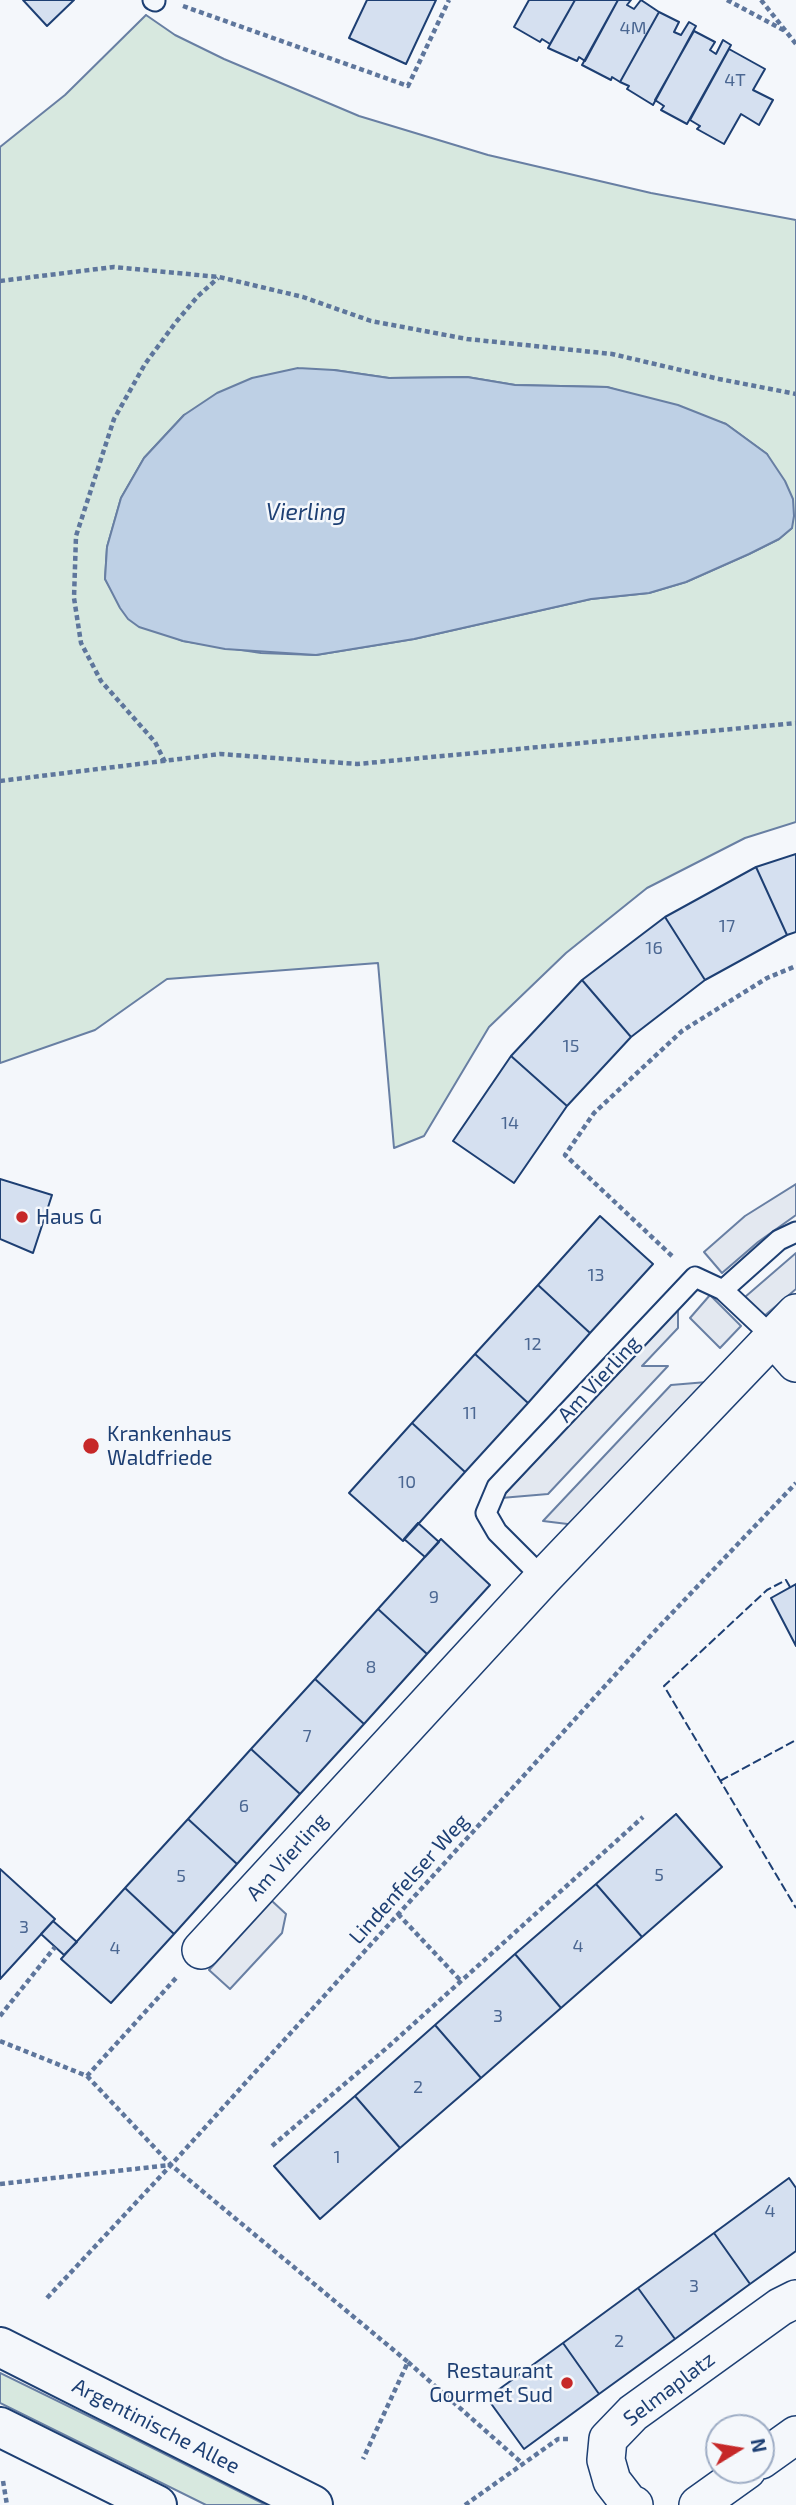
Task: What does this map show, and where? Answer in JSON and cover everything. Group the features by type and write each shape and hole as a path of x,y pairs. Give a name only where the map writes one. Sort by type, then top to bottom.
{"main road":[{"name":"Argentinische Allee","path":"0,2347 313,2505"},
{"path":"0,2427 157,2505"}],"street":[{"name":"Am Vierling","path":"201,1951 543,1578 789,1338"},
{"name":"Selmaplatz","path":"634,2505 629,2503 612,2481 606,2460 608,2439 633,2413 780,2307 796,2299"},
{"path":"775,2450 796,2435"},
{"path":"698,2505 727,2484"}],"lane":[{"path":"723,1290 779,1240 796,1233"},
{"path":"695,1277 723,1290 789,1338"},
{"name":"Am Vierling","path":"543,1578 497,1532 486,1513 497,1487 695,1277"}],"path":[{"path":"154,1 182,5 408,86 449,0"},
{"path":"727,0 787,32"},
{"path":"761,0 796,44"},
{"path":"0,281 114,267 219,277 303,297 371,321 467,339 612,355 796,394"},
{"path":"165,762 156,742 101,681 81,643 74,598 76,536 114,419 145,364 176,322 219,277"},
{"path":"0,781 220,754 356,764 796,723"},
{"path":"695,1277 565,1155 594,1113 682,1031 768,978 796,966"},
{"name":"Lindenfelser Weg","path":"47,2298 653,1633 796,1483"},
{"path":"272,2146 643,1817"},
{"path":"398,1914 461,1981"},
{"path":"0,2016 55,1947"},
{"path":"87,2076 201,1951"},
{"path":"0,2041 87,2076 171,2165 408,2362 523,2464"},
{"path":"0,2184 171,2165"},
{"path":"363,2459 408,2362"},
{"path":"465,2505 558,2439 608,2439"},
{"path":"3,2482 7,2505"}],"shaded area":[{"path":"146,15 175,35 224,59 359,116 488,155 651,193 796,220 796,822 745,838 647,888 566,953 489,1027 424,1136 394,1148 378,963 167,979 95,1030 0,1063 0,147 65,95","holes":["334,370 389,378 467,377 515,385 607,387 726,424 767,454 792,528 779,539 749,554 686,582 649,593 591,599 414,639 316,655 261,653 183,641 128,618 105,579 107,547 121,498 144,458 184,415"]},
{"path":"796,1184 796,1215 758,1242 722,1273 704,1252 745,1216"},
{"path":"796,1253 796,1289 763,1317 745,1297"},
{"path":"710,1295 741,1326 720,1348 690,1318"},
{"path":"678,1306 678,1328 642,1366 668,1366 548,1494 501,1498"},
{"path":"719,1381 584,1526 543,1521 671,1385"},
{"path":"272,1901 286,1914 282,1933 230,1989 209,1970"},
{"path":"0,2373 266,2505 206,2505 0,2403"}],"water":[{"name":"Vierling","path":"298,368 389,378 467,377 515,385 607,387 678,405 726,424 767,454 793,499 792,528 779,539 749,554 686,582 649,593 591,599 414,639 316,655 225,649 183,641 139,627 128,619 120,608 105,579 107,547 121,498 144,458 184,415 217,393 252,378"}],"building":[{"path":"23,0 74,0 47,26"},
{"path":"367,0 436,0 406,64 349,38"},
{"path":"529,0 575,0 550,44 542,39 540,42 514,27"},
{"path":"575,0 618,0 585,61 579,57 577,61 548,48"},
{"path":"618,0 631,0 627,5 634,9 641,0 659,12 620,82 582,65"},
{"path":"659,12 679,22 674,32 681,35 689,22 696,26 653,105 620,82"},
{"path":"694,31 715,42 710,50 716,54 723,40 731,45 687,124 661,110 664,106 655,100"},
{"path":"729,49 765,69 753,90 773,100 759,125 741,114 724,144 697,129 700,126 690,120"},
{"path":"796,854 796,932 787,935 756,867"},
{"path":"756,867 787,935 705,980 665,917"},
{"path":"665,917 705,980 631,1037 582,980"},
{"path":"582,980 631,1037 567,1106 511,1056"},
{"path":"511,1056 567,1106 514,1183 453,1141"},
{"name":"Haus G","path":"0,1179 52,1195 33,1253 0,1239"},
{"path":"600,1216 653,1264 590,1333 538,1285"},
{"path":"538,1285 590,1333 528,1403 475,1354"},
{"path":"475,1354 528,1403 465,1472 412,1423"},
{"path":"412,1423 465,1472 403,1541 349,1493"},
{"path":"418,1523 439,1542 425,1557 404,1539"},
{"path":"441,1539 490,1585 427,1654 378,1609"},
{"path":"796,1584 796,1646 771,1598"},
{"path":"378,1609 427,1654 364,1724 315,1679"},
{"path":"315,1679 364,1724 300,1794 251,1749"},
{"path":"251,1749 300,1794 237,1864 188,1819"},
{"path":"676,1814 722,1867 642,1937 596,1884"},
{"path":"188,1819 237,1864 174,1934 125,1888"},
{"path":"0,1869 55,1919 0,1979"},
{"path":"596,1884 642,1937 561,2008 515,1954"},
{"path":"125,1888 174,1934 111,2003 61,1959"},
{"path":"53,1921 77,1942 64,1955 41,1934"},
{"path":"515,1954 561,2008 481,2078 435,2025"},
{"path":"435,2025 481,2078 400,2148 355,2096"},
{"path":"355,2096 400,2148 320,2219 274,2166"},
{"path":"789,2178 796,2188 796,2251 750,2284 714,2233"},
{"path":"714,2233 750,2284 675,2339 638,2288"},
{"path":"638,2288 675,2339 599,2394 563,2343"},
{"path":"563,2343 599,2394 524,2449 487,2398"}],"fence":[{"path":"790,1587 786,1580 767,1590 664,1686 796,1908"},
{"path":"720,1781 796,1740"}],"place":[{"name":"Haus G","path":"22,1217"},
{"name":"Krankenhaus Waldfriede","path":"91,1446"},
{"name":"Restaurant Gourmet Sud","path":"567,2383"}]}
